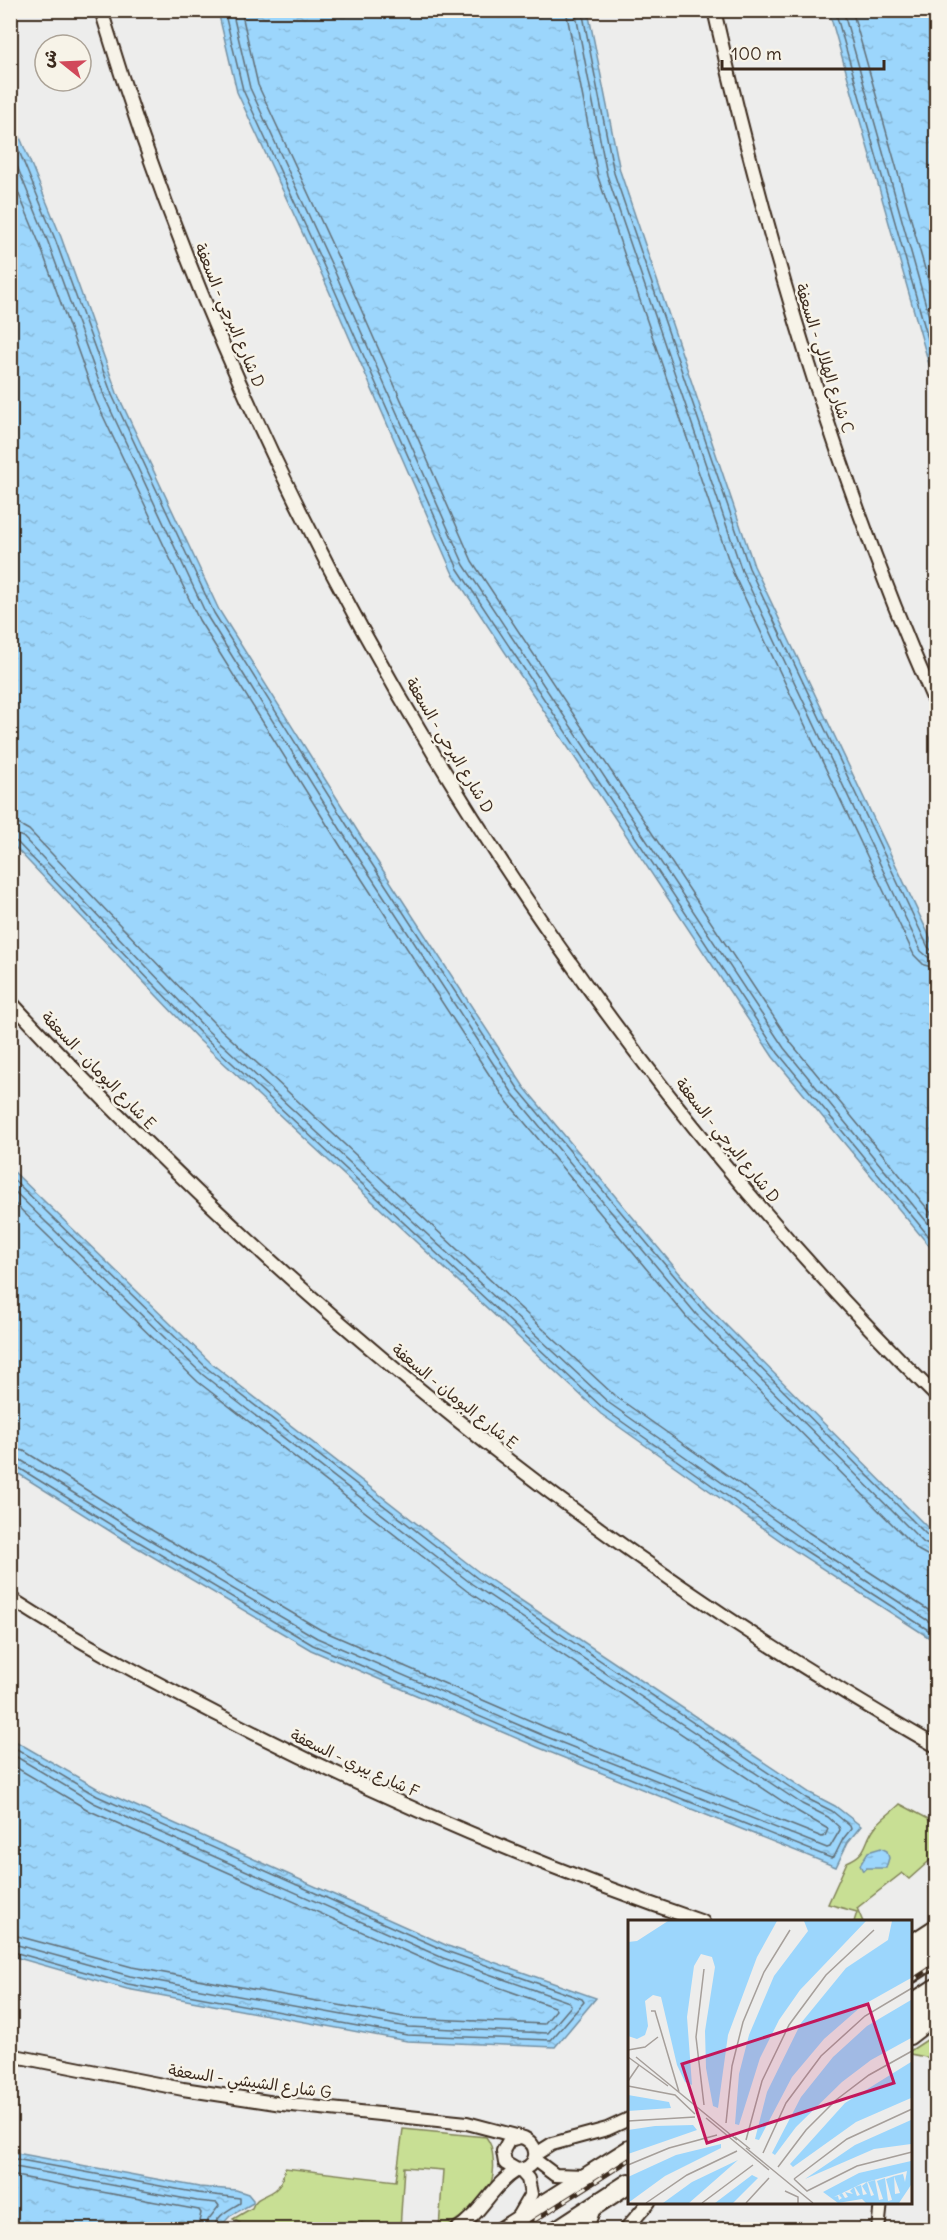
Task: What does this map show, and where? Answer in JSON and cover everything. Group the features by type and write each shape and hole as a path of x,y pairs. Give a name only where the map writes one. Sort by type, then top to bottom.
{"main road":[{"path":"911,1953 936,1936"},
{"path":"911,1973 936,1957"},
{"path":"911,2004 936,1988"},
{"path":"911,2023 936,2007"},
{"path":"508,2226 628,2152"},
{"path":"557,2229 628,2184"}],"street":[{"name":"شارع البرحي - السعفة D","path":"100,10 170,210 247,397 336,579 435,754 544,924 622,1034 670,1096 792,1242 883,1342 936,1396"},
{"name":"شارع الهلالي - السعفة C","path":"714,10 763,209 818,395 876,556 936,705"},
{"name":"شارع البومان - السعفة E","path":"10,1001 112,1109 225,1220 343,1326 465,1426 591,1522 721,1613 845,1692 936,1746"},
{"name":"شارع يبري - السعفة F","path":"10,1598 76,1638 197,1704 383,1795 542,1863 697,1920"},
{"path":"911,1941 936,1925"},
{"path":"911,2037 936,2018"},
{"name":"شارع الشيشي - السعفة G","path":"10,2055 115,2077 232,2097 468,2123 524,2138 558,2142"},
{"path":"456,2229 476,2215 506,2178 529,2167 535,2157 546,2147 596,2133 628,2119"},
{"path":"487,2128 504,2153 508,2166 519,2170 528,2179 531,2194 508,2226"},
{"path":"492,2194 501,2174 504,2153 509,2140 524,2138 534,2145 535,2157 555,2175 589,2176"},
{"path":"625,2229 647,2204"},
{"path":"878,2229 881,2204"},
{"path":"586,2229 595,2206"}],"green space":[{"path":"900,1804 936,1823 936,1855 909,1879 902,1873 857,1908 862,1920 855,1920 857,1912 828,1904 847,1862 859,1855 871,1833"},
{"path":"936,2034 936,2059 911,2054 911,2050"},
{"path":"403,2129 486,2137 491,2145 493,2171 487,2193 472,2208 443,2229 439,2229 443,2170 404,2167 400,2229 371,2229 362,2223 351,2229 241,2229 240,2223 233,2219 252,2208 259,2199 277,2188 285,2168 396,2181"}],"water":[{"path":"218,11 588,11 620,171 754,566 936,950 936,1254 773,1057 452,572 322,275 237,92"},
{"path":"829,11 936,11 936,389"},
{"path":"10,113 61,237 117,393 219,610 360,835 524,1087 706,1305 936,1536 936,1642 795,1551 601,1414 199,1040 11,843"},
{"path":"10,1168 212,1364 480,1573 810,1793 835,1806 861,1826 848,1842 836,1867 537,1747 311,1650 121,1538 11,1469"},
{"path":"10,1738 100,1790 448,1946 596,1998 555,2047 407,2041 127,1989 11,1956"},
{"path":"881,1848 887,1851 889,1858 886,1868 866,1868 863,1871 860,1865 868,1852"},
{"path":"11,2152 199,2187 236,2190 248,2194 253,2203 230,2216 218,2229 11,2229"}],"railway":[{"path":"911,1981 936,1965"},
{"path":"519,2230 628,2161"}]}
